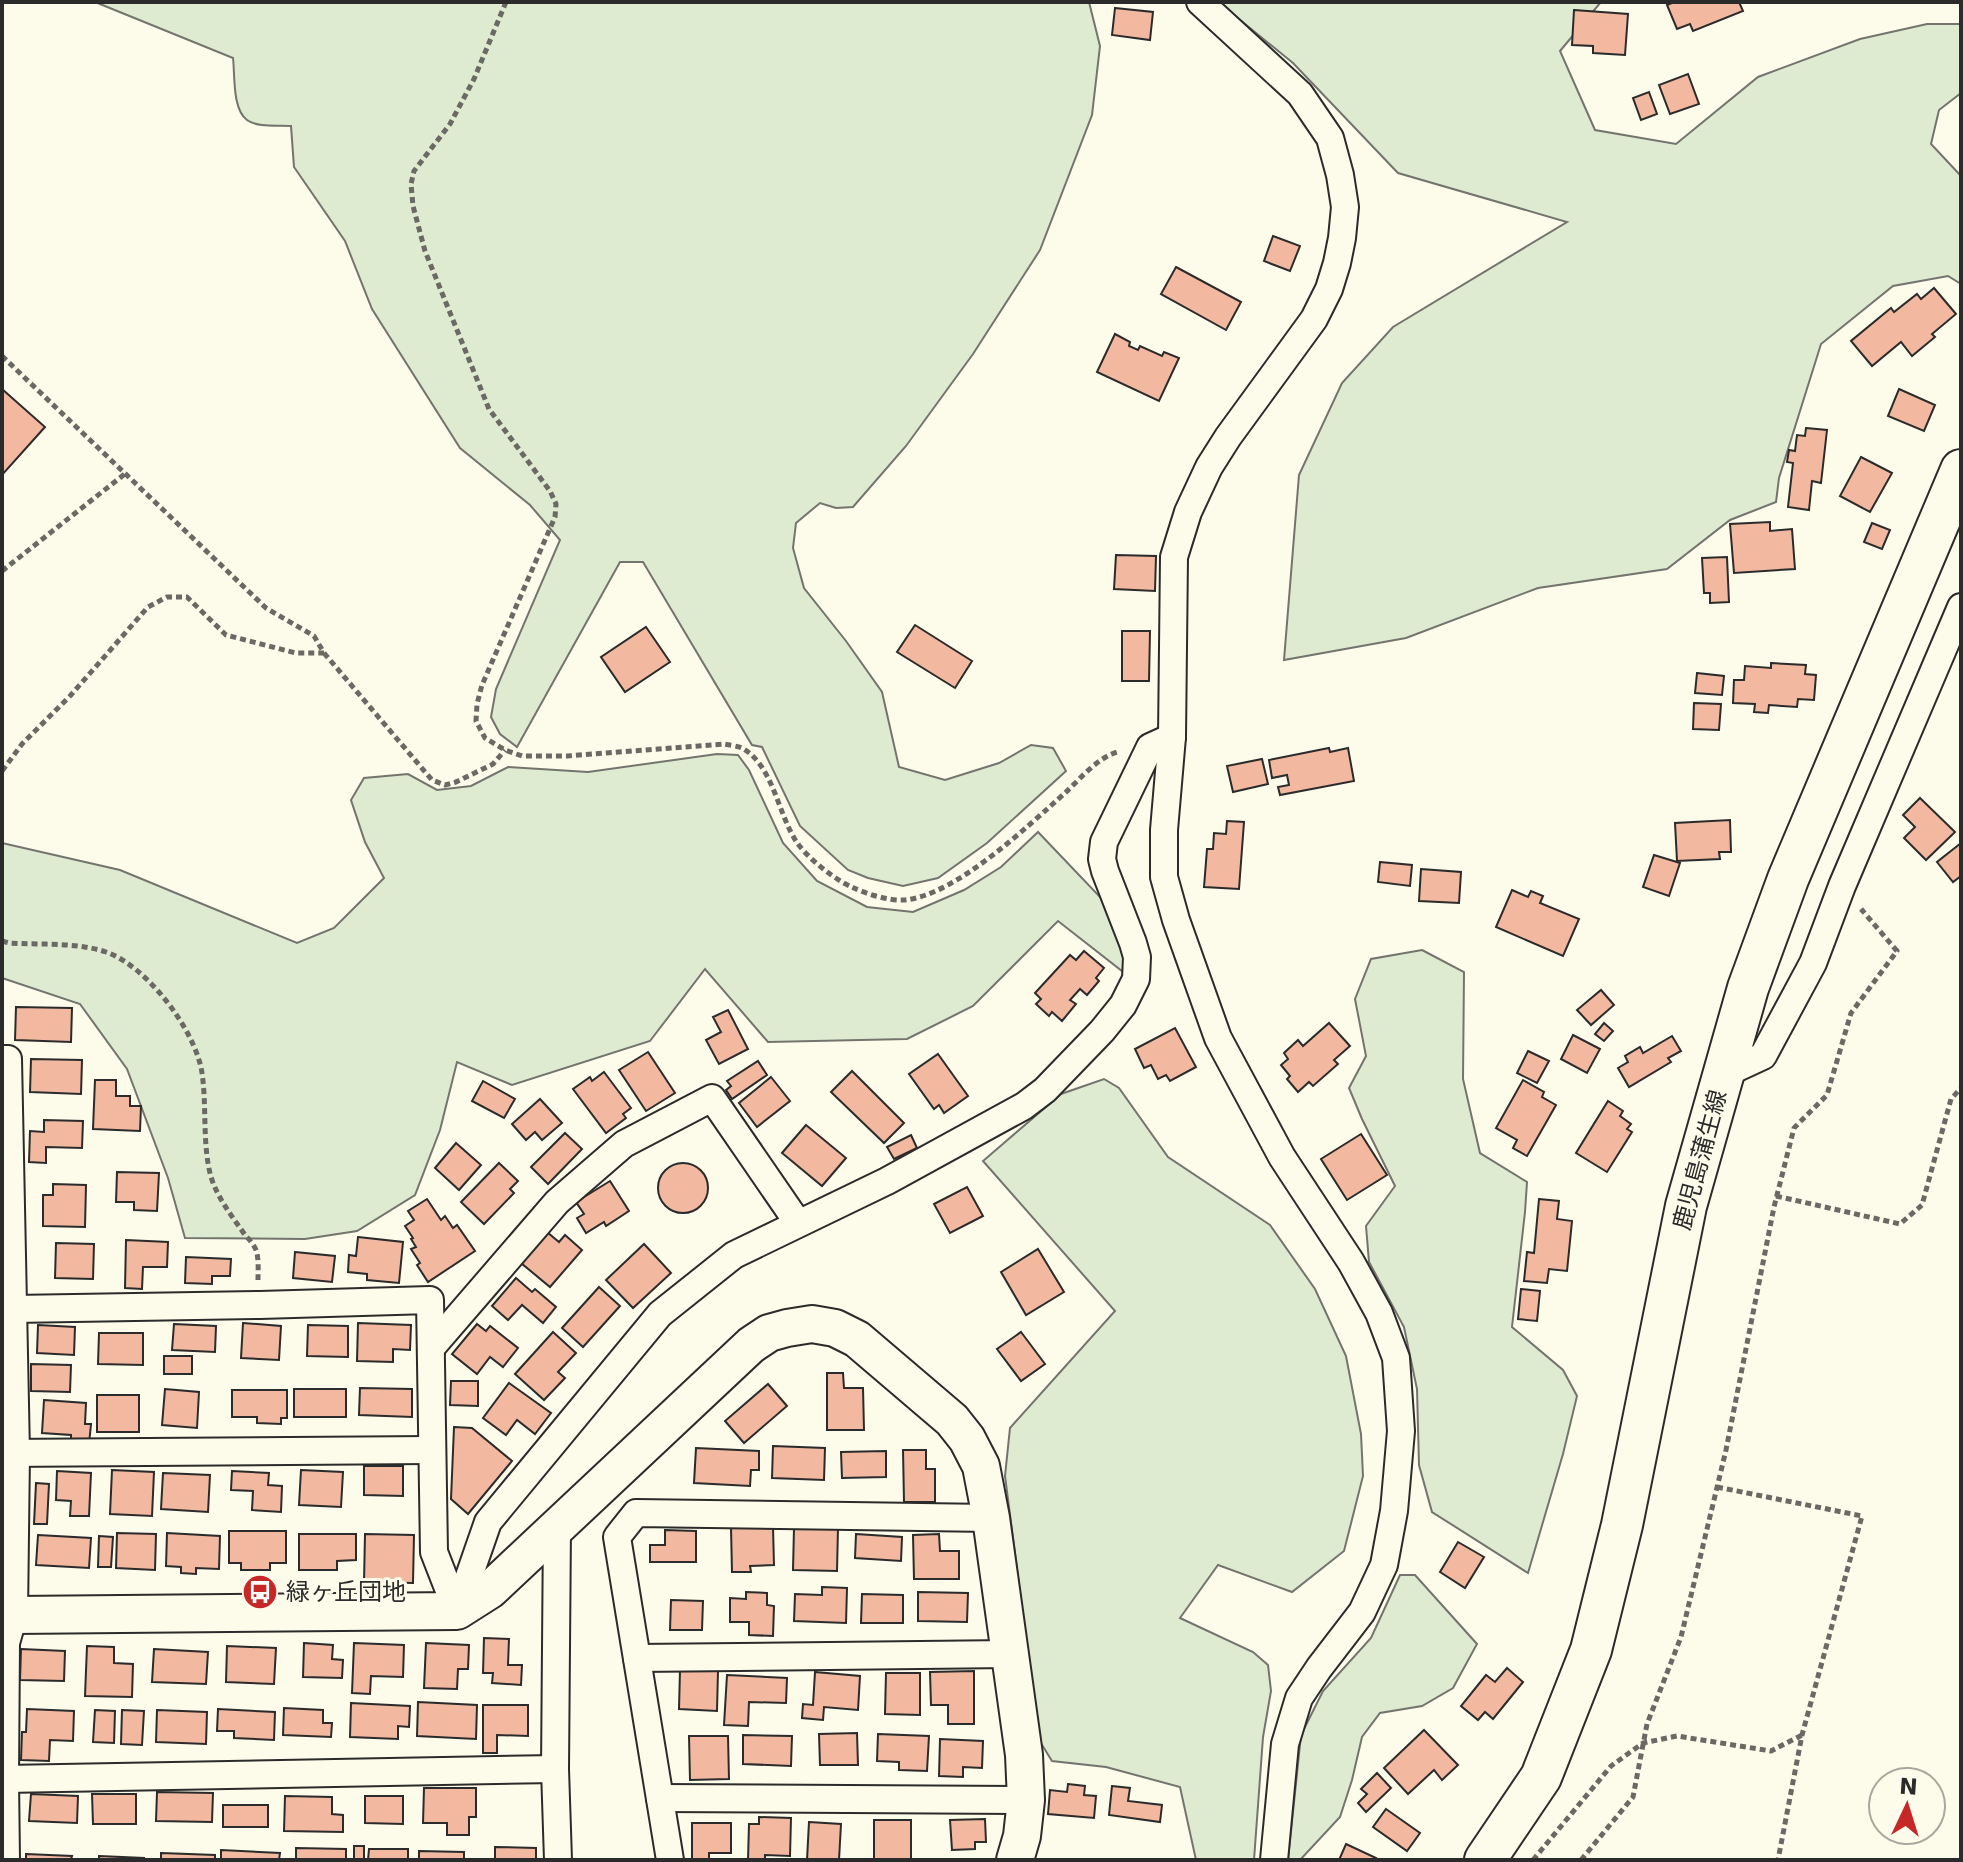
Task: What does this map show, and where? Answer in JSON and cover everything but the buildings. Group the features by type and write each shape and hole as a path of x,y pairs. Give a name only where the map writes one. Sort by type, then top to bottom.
{"main road":[{"name":"鹿児島蒲生線","path":"1485,1860 1541,1777 1591,1650 1622,1525 1686,1206 1748,988 1788,879 1961,470"}],"street":[{"path":"1200,2 1300,94 1330,138 1345,207 1342,238 1329,289 1314,319 1209,467 1188,512 1174,557 1161,742 1164,877 1218,1038 1282,1157 1351,1262 1379,1313 1396,1358 1401,1431 1394,1511 1384,1565 1362,1612 1299,1698 1285,1744 1274,1860"},
{"path":"1722,1075 1763,1056 1813,963 1842,886 1961,607"},
{"path":"457,1611 488,1522 660,1314 734,1255 887,1181 1024,1106 1045,1090 1102,1031 1123,1005 1136,979 1137,957 1105,871 1102,859 1104,842 1161,742"},
{"path":"2,1059 8,1059 13,1309 6,1643 6,1860"},
{"path":"431,1348 557,1202 624,1144 712,1098 798,1223"},
{"path":"13,1309 430,1300 434,1552 457,1611"},
{"path":"8,1616 457,1611 490,1590 751,1345 769,1333 787,1328 812,1324 835,1328 857,1339 952,1420 967,1439 981,1466 1024,1755 1026,1800 1022,1836 1015,1860"},
{"path":"9,1453 431,1450"},
{"path":"670,1860 617,1537 636,1513 991,1518"},
{"path":"557,1526 555,1769 558,1860"},
{"path":"637,1658 1010,1654"},
{"path":"5,1779 555,1769"},
{"path":"660,1798 1026,1800"}],"path":[{"path":"506,2 474,79 450,124 414,171 411,184 413,206 425,251 489,409 550,491 556,504 555,517 482,685 476,721 485,738 522,756 567,756 724,744 741,748 766,775 796,842 821,866 851,887 886,898 905,900 955,881 979,864 1111,754 1161,742"},
{"path":"2,356 266,608 314,636 324,653 432,780 445,785 456,782 493,764 505,750"},
{"path":"2,571 126,473"},
{"path":"2,771 22,744 70,696 148,607 167,597 187,597 226,635 296,653 324,653"},
{"path":"1581,1860 1633,1797 1647,1724 1681,1637 1717,1487 1776,1196 1794,1128 1827,1095 1851,1013 1897,951 1842,886"},
{"path":"2,941 76,946 108,953 134,967 166,1000 198,1055 211,1175 218,1196 257,1251 260,1305"},
{"path":"1776,1196 1900,1224 1922,1205 1951,1099 1961,1088"},
{"path":"1717,1487 1862,1516 1802,1735 1778,1860"},
{"path":"1533,1860 1611,1766 1643,1743 1677,1736 1771,1751 1802,1735"}],"green space":[{"path":"95,2 1089,2 1100,46 1092,115 1040,250 973,354 906,446 853,507 836,508 820,503 796,523 793,548 804,588 882,692 899,767 945,780 999,763 1031,745 1053,748 1066,771 987,843 938,878 903,886 848,870 800,826 762,747 752,745 643,562 620,562 517,747 500,734 491,717 496,689 560,540 530,505 460,448 372,309 345,241 294,167 291,126 257,124 242,115 234,82 233,58"},
{"path":"1218,2 1601,2 1560,51 1595,130 1676,144 1758,77 1860,39 1927,24 1961,24 1961,93 1939,110 1931,144 1961,176 1961,284 1948,276 1893,286 1821,344 1779,478 1776,502 1730,520 1667,569 1538,588 1406,638 1284,660 1299,475 1342,383 1393,327 1567,222 1398,173 1293,63"},
{"path":"717,754 738,755 749,770 783,843 817,881 867,907 913,912 964,890 1001,867 1038,832 1102,899 1122,933 1125,967 1122,971 1058,921 973,1006 907,1039 768,1042 705,969 650,1041 512,1085 457,1062 440,1130 415,1195 357,1231 305,1239 185,1238 168,1178 127,1069 80,1004 2,978 2,843 120,870 297,943 334,928 384,878 365,842 351,800 364,778 408,774 437,790 471,786 508,767 588,772"},
{"path":"1422,950 1464,972 1463,1079 1480,1153 1527,1182 1512,1327 1563,1370 1577,1396 1528,1573 1432,1512 1419,1465 1417,1389 1404,1327 1369,1262 1366,1226 1395,1186 1349,1088 1366,1056 1355,999 1371,959"},
{"path":"1104,1079 1119,1088 1168,1157 1270,1225 1315,1289 1346,1356 1361,1434 1363,1476 1344,1551 1292,1592 1218,1565 1180,1618 1253,1652 1268,1665 1271,1691 1263,1737 1254,1860 1196,1860 1180,1787 1106,1767 1052,1761 1039,1740 1005,1476 1010,1428 1115,1311 983,1161 1061,1094"},
{"path":"1400,1575 1415,1575 1477,1644 1453,1688 1422,1706 1380,1713 1362,1737 1340,1817 1300,1860 1288,1860 1301,1735 1323,1691 1371,1638"}],"place":[{"name":"緑ヶ丘団地","path":"260,1592"}]}
